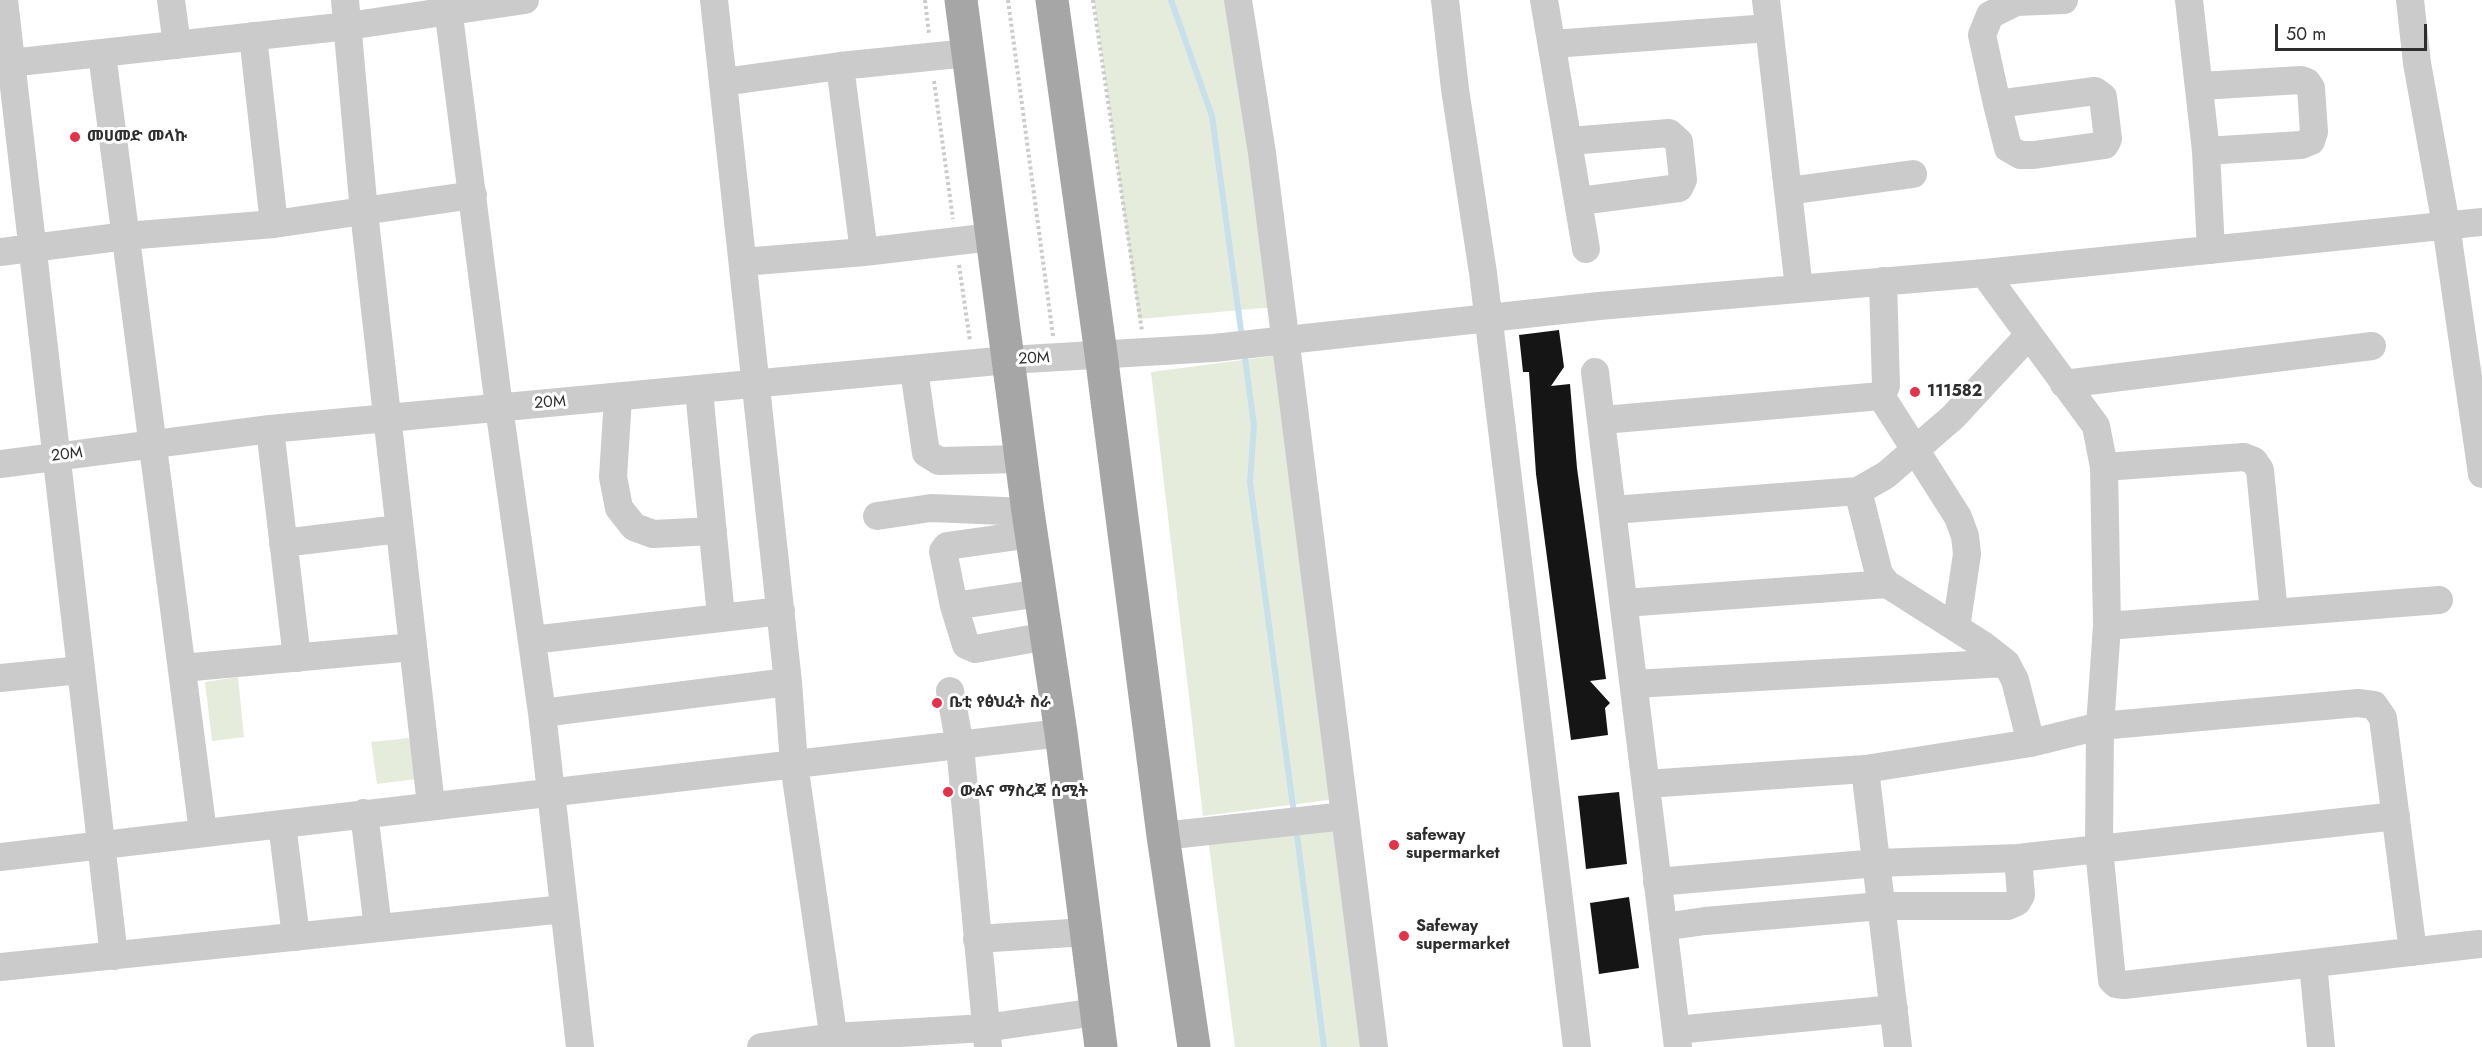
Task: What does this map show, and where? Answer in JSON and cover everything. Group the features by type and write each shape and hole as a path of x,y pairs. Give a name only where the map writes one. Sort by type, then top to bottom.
{"main road":[{"path":"961,0 1030,523 1061,734 1101,1047"},
{"path":"1052,0 1101,354 1162,836 1194,1047"}],"street":[{"path":"4,0 5,63 32,249 114,956"},
{"path":"171,0 177,45"},
{"path":"5,63 253,36 346,13 525,0"},
{"path":"714,0 781,611 794,764 835,1042"},
{"path":"1238,0 1262,153 1272,341 1345,816 1374,1047"},
{"path":"1445,0 1488,318 1577,1047"},
{"path":"1544,0 1570,141 1586,249"},
{"path":"1766,0 1799,288"},
{"path":"1997,104 1982,35 1990,15 2016,2 2064,0"},
{"path":"2188,0 2206,151 2211,250"},
{"path":"2410,0 2417,63 2446,225 2482,474"},
{"path":"448,5 499,407 542,713 580,1047"},
{"path":"346,13 386,418 431,805"},
{"path":"1553,44 1769,28"},
{"path":"253,36 274,224"},
{"path":"723,82 968,52"},
{"path":"102,54 203,832"},
{"path":"840,66 864,252"},
{"path":"2200,86 2301,80 2307,82 2311,88 2314,132 2311,141 2301,145 2206,151"},
{"path":"1570,141 1669,133 1679,142 1683,180 1679,188 1580,201"},
{"path":"1788,191 1913,174"},
{"path":"0,252 126,236 274,224 473,195"},
{"name":"20M","path":"0,464 270,429 757,386 1008,360 1214,348 1488,318 1984,273 2482,222"},
{"path":"743,262 864,252 992,237"},
{"path":"1984,273 2096,426 2104,467 2107,626 2100,726 2099,849 2112,980 2116,984 2479,944"},
{"path":"1881,396 1886,386 1883,281"},
{"path":"1613,510 1858,491 1886,475 1953,417 2029,335"},
{"path":"2064,384 2372,346"},
{"path":"914,370 926,453 939,461 1022,459"},
{"path":"1595,372 1603,420 1677,1039 1894,1009"},
{"path":"699,391 721,616"},
{"path":"1603,420 1881,396"},
{"path":"1881,396 1958,517 1965,537 1967,555 1956,628"},
{"path":"618,398 613,477 619,508 634,527 653,534 713,531"},
{"path":"270,429 297,658"},
{"path":"2104,467 2244,457 2254,461 2260,470 2274,612"},
{"path":"1858,491 1879,574 1887,584 2006,663 2015,680 2031,743"},
{"path":"878,516 932,508 1030,523"},
{"path":"1030,523 947,546 943,551 954,606 966,645 975,649 1047,636"},
{"path":"283,543 399,529"},
{"path":"1624,603 1887,584"},
{"path":"954,606 1040,593"},
{"path":"2107,626 2439,600"},
{"path":"532,640 721,616 781,611"},
{"path":"182,668 413,647"},
{"path":"1634,684 2006,663"},
{"path":"0,678 81,669"},
{"path":"542,713 788,682"},
{"path":"950,691 960,746 986,1037"},
{"path":"1646,784 1865,769 2031,743 2100,726 2358,703 2374,705 2383,718 2413,952"},
{"path":"1,851 100,844 282,824 551,791 1061,734"},
{"path":"1865,769 1898,1047"},
{"path":"363,813 378,928"},
{"path":"1162,836 1345,816"},
{"path":"1657,882 1877,863 2018,858 2396,816"},
{"path":"282,824 296,937"},
{"path":"1663,927 1705,921 1881,906 2008,906 2017,902 2020,895 2018,858"},
{"path":"0,967 564,909"},
{"path":"977,939 1086,932"},
{"path":"2313,963 2321,1047"},
{"path":"761,1047 986,1037 1096,1012"}],"path":[{"path":"925,0 974,365"},
{"path":"1008,0 1056,357"},
{"path":"1093,0 1145,352"}],"green space":[{"path":"1094,0 1226,0 1275,307 1139,319"},
{"path":"1281,355 1336,799 1203,816 1151,372"},
{"path":"238,677 244,737 212,741 205,682"},
{"path":"418,737 424,778 377,784 371,742"},
{"path":"1333,824 1362,1047 1235,1047 1208,838"}],"building":[{"path":"1559,330 1564,367 1551,386 1570,384 1577,468 1606,679 1590,681 1610,703 1605,708 1608,735 1571,740 1536,474 1529,372 1523,372 1519,335"},
{"path":"1619,792 1627,864 1586,869 1578,796"},
{"path":"1629,897 1639,968 1599,974 1590,903"}],"waterway":[{"path":"1171,0 1212,116 1242,338"},
{"path":"1244,351 1254,425 1250,482 1294,814"},
{"path":"1296,827 1324,1047"}],"place":[{"name":"መሀመድ መላኩ","path":"75,137"},
{"name":"111582","path":"1915,392"},
{"name":"ቤቲ የፅህፈት ስራ","path":"937,703"},
{"name":"ውልና ማስረጃ ሰሚት","path":"948,792"},
{"name":"safeway supermarket","path":"1394,845"},
{"name":"Safeway supermarket","path":"1404,936"}]}
